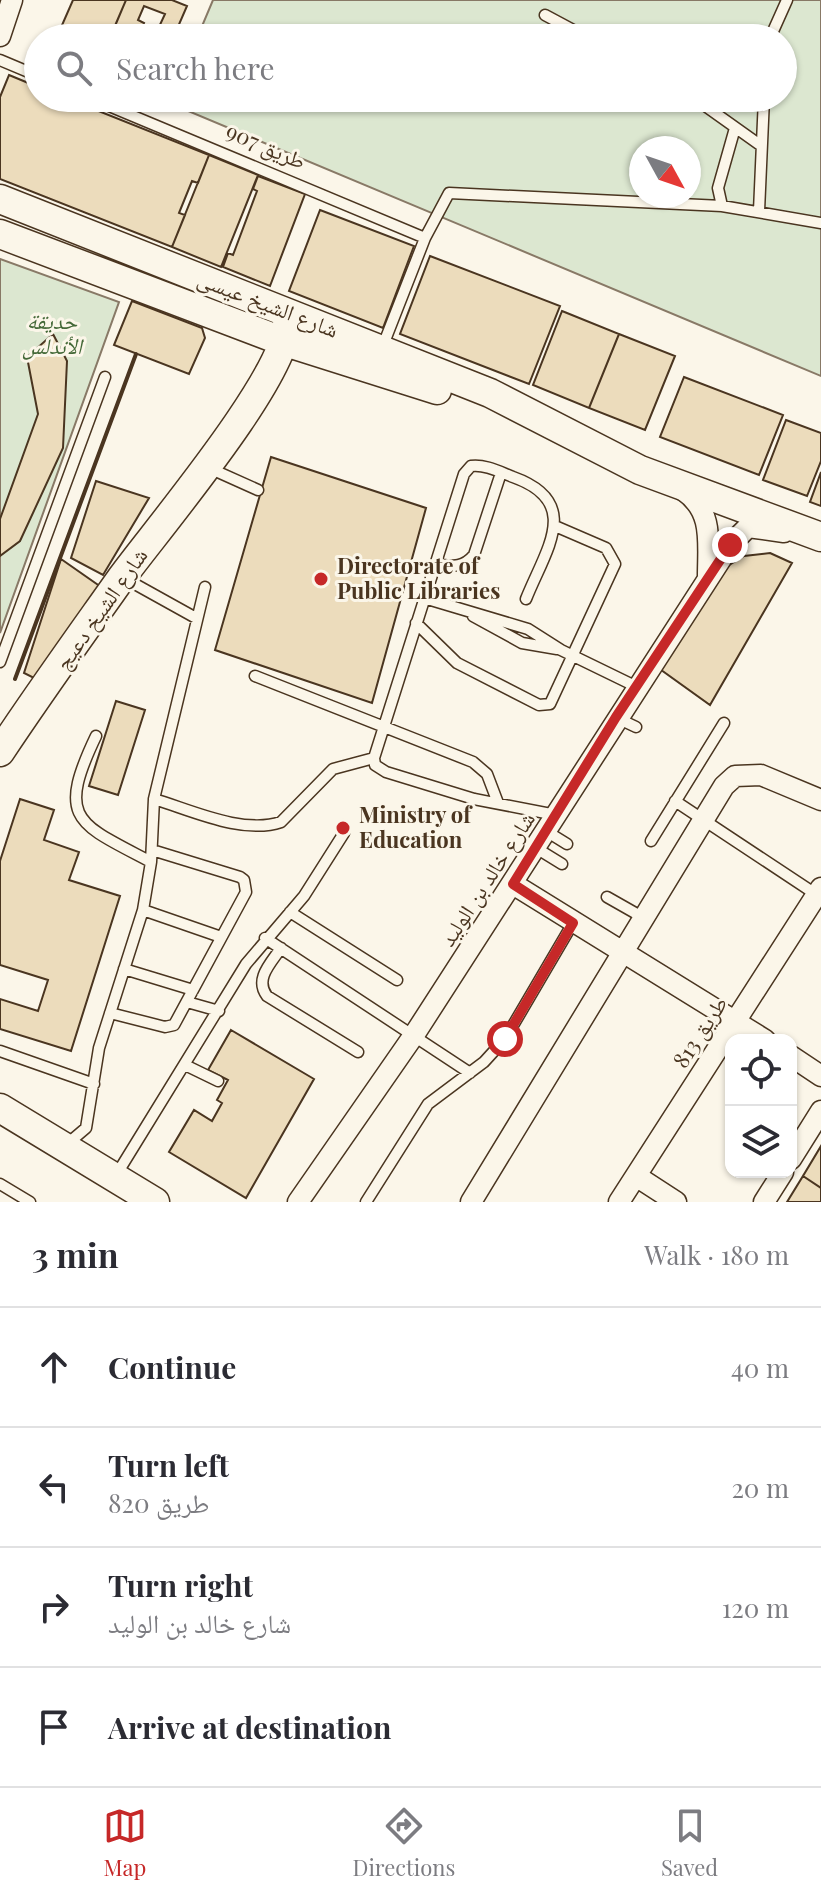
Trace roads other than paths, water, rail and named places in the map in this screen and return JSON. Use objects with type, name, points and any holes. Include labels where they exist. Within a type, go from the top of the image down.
[{"type":"street","points":[[0,36],[12,0]]},
{"type":"street","name":"شارع الشيخ عيسى","points":[[0,199],[281,323],[339,357],[508,413],[533,414]]},
{"type":"street","name":"شارع الشيخ عيسى","points":[[0,234],[281,323],[382,349],[533,414],[631,466],[818,532]]},
{"type":"street","name":"شارع الشيخ دعيج","points":[[4,741],[122,577],[246,415],[281,323]]},
{"type":"street","name":"شارع الشيخ دعيج","points":[[204,467],[281,323]]},
{"type":"street","points":[[246,415],[290,368],[312,357],[339,357]]},
{"type":"street","name":"شارع الشيخ عيسى","points":[[600,447],[645,453],[800,512],[818,532]]},
{"type":"street","points":[[667,481],[697,499],[707,516],[708,576]]},
{"type":"street","name":"شارع خالد بن الوليد","points":[[298,1202],[414,1035],[513,884],[635,686],[730,545],[748,527],[818,532]]},
{"type":"street","points":[[471,1202],[646,919],[724,786],[735,776],[747,773],[776,780],[821,800]]},
{"type":"street","points":[[513,884],[756,1034]]},
{"type":"street","name":"طريق 813","points":[[619,1202],[819,893]]},
{"type":"street","points":[[797,1060],[821,1076]]},
{"type":"street","points":[[0,1108],[62,1149],[155,1202]]},
{"type":"street","points":[[797,1149],[821,1111]]},
{"type":"street","points":[[636,1176],[676,1202]]},
{"type":"street","points":[[764,1202],[779,1178]]},
{"type":"lane","points":[[776,24],[787,0]]},
{"type":"lane","points":[[545,15],[562,24]]},
{"type":"lane","points":[[0,60],[24,70]]},
{"type":"lane","name":"طريق 907","points":[[125,112],[427,233]]},
{"type":"lane","points":[[713,112],[760,145]]},
{"type":"lane","points":[[759,211],[763,112]]},
{"type":"lane","points":[[722,206],[718,188],[735,128]]},
{"type":"lane","points":[[382,349],[427,233],[449,193],[722,206],[821,223]]},
{"type":"lane","points":[[0,662],[105,377]]},
{"type":"lane","points":[[526,599],[555,526],[551,503],[541,490],[477,465],[464,474],[374,758],[375,765],[386,772],[498,803],[567,844]]},
{"type":"lane","points":[[204,467],[258,490]]},
{"type":"lane","points":[[435,564],[457,567],[474,555],[501,473]]},
{"type":"lane","points":[[416,623],[457,663],[539,705],[553,701],[615,564],[606,548],[555,526]]},
{"type":"lane","points":[[122,577],[196,618]]},
{"type":"lane","points":[[62,1149],[86,1128],[110,1013],[143,910],[152,856],[154,799],[205,587]]},
{"type":"lane","points":[[424,598],[471,615],[528,629],[561,650],[635,686]]},
{"type":"lane","points":[[255,676],[473,762],[487,774],[498,803]]},
{"type":"lane","points":[[616,717],[636,727]]},
{"type":"lane","points":[[651,841],[724,723]]},
{"type":"lane","points":[[96,736],[75,782],[77,808],[92,829],[152,856],[244,880],[246,892],[176,1023],[168,1028],[110,1013]]},
{"type":"lane","points":[[154,799],[244,825],[270,826],[281,822],[333,769],[374,758]]},
{"type":"lane","points":[[675,801],[819,893]]},
{"type":"lane","points":[[546,831],[562,864]]},
{"type":"lane","points":[[115,1178],[265,938],[290,912],[344,833]]},
{"type":"lane","points":[[607,897],[646,919]]},
{"type":"lane","points":[[143,910],[221,937]]},
{"type":"lane","points":[[290,912],[397,980]]},
{"type":"lane","points":[[366,1202],[428,1104],[470,1073],[505,1039],[573,923]]},
{"type":"lane","points":[[265,938],[470,1073]]},
{"type":"lane","points":[[281,948],[262,976],[262,990],[300,1019],[358,1052]]},
{"type":"lane","points":[[124,969],[193,990]]},
{"type":"lane","points":[[187,1002],[219,1011]]},
{"type":"lane","points":[[0,1051],[94,1084]]},
{"type":"lane","points":[[185,1065],[218,1081]]},
{"type":"lane","points":[[0,1184],[30,1202]]},
{"type":"place","name":"Directorate of Public Libraries","points":[[321,579]]},
{"type":"place","name":"Ministry of Education","points":[[343,828]]},
{"type":"park label","name":"حديقة الأندلس","points":[[52,334]]}]
